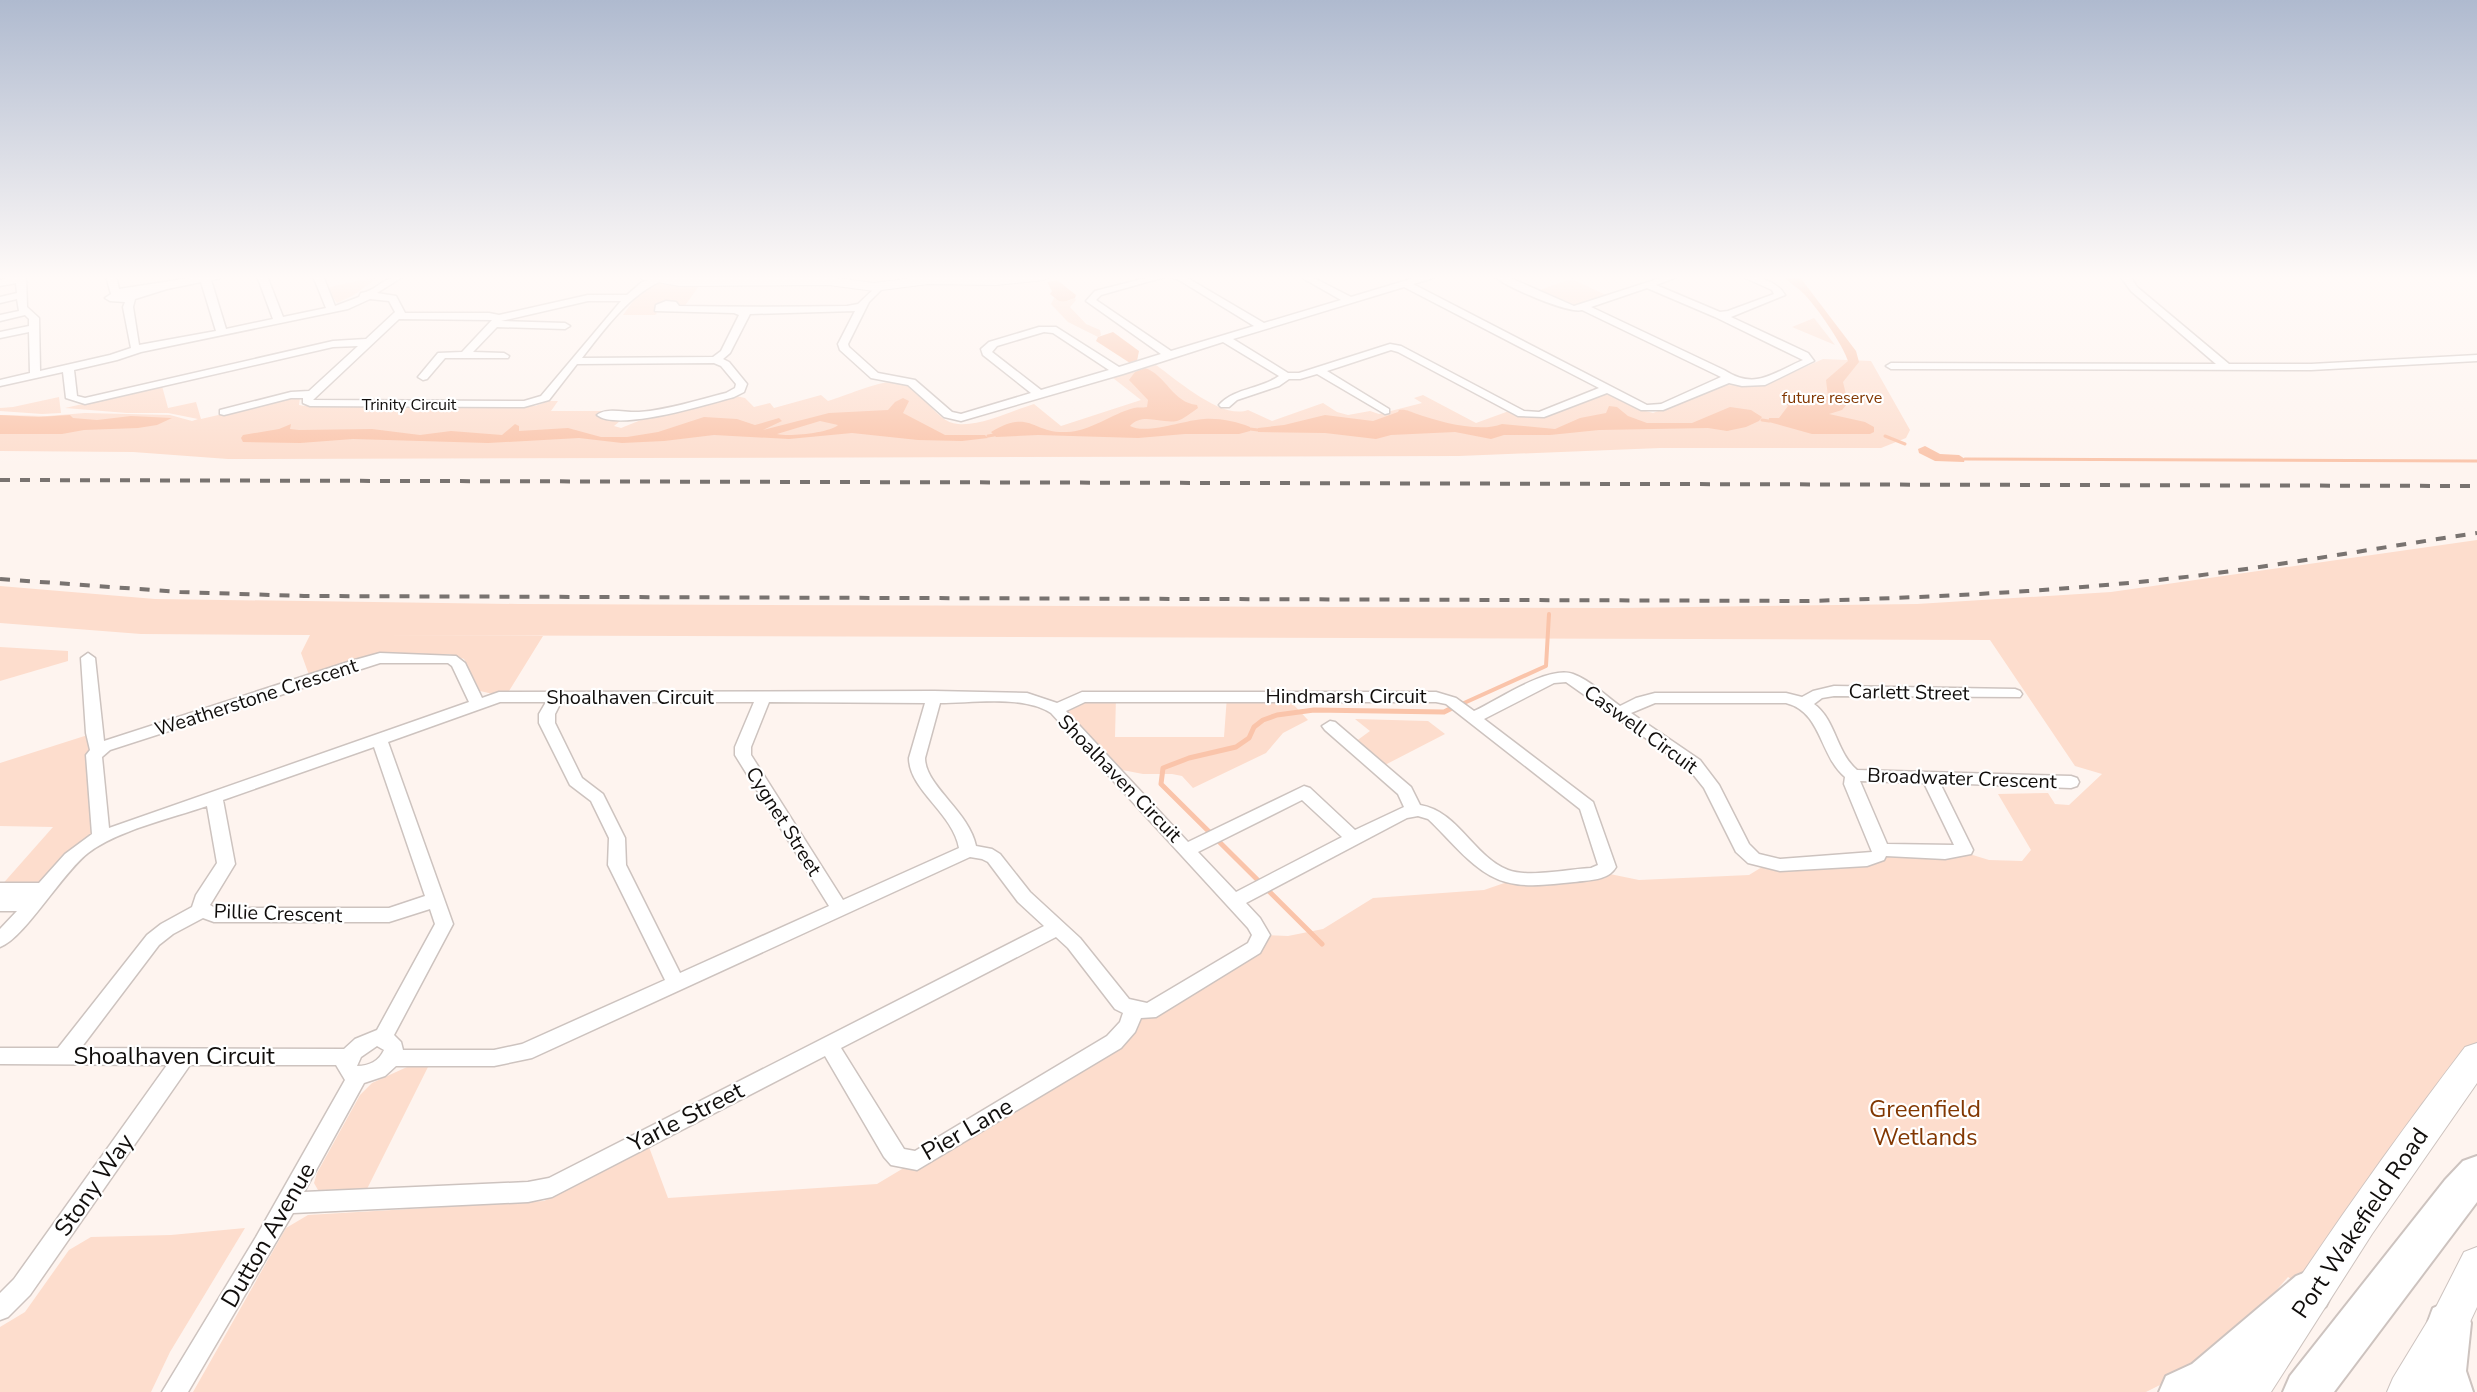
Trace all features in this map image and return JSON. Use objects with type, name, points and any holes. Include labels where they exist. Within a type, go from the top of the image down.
[{"type":"highway","name":"Port Wakefield Road","points":[[2248,1392],[2311,1291],[2409,1147],[2477,1057]]},
{"type":"highway","points":[[2306,1392],[2459,1193],[2477,1174]]},
{"type":"highway","points":[[2407,1392],[2449,1323],[2477,1265]]},
{"type":"highway","points":[[2181,1392],[2208,1380],[2311,1291]]},
{"type":"highway","points":[[2449,1323],[2443,1371],[2450,1392]]},
{"type":"street","points":[[34,341],[35,375]]},
{"type":"street","points":[[134,341],[138,349]]},
{"type":"street","points":[[0,383],[119,357],[138,349],[186,341]]},
{"type":"street","points":[[464,356],[478,341]]},
{"type":"street","name":"Trinity Circuit","points":[[313,394],[307,399],[314,404],[527,404],[545,398],[593,341]]},
{"type":"street","points":[[715,360],[725,354],[731,341]]},
{"type":"street","points":[[845,341],[845,349],[875,376],[914,383],[950,416],[967,418],[1220,341]]},
{"type":"street","points":[[1003,341],[986,349],[987,353],[1040,395]]},
{"type":"street","points":[[1075,341],[1124,370]]},
{"type":"street","points":[[1150,341],[1172,356]]},
{"type":"street","points":[[1229,341],[1286,376],[1296,377],[1390,347],[1401,349],[1522,414],[1540,415],[1607,389]]},
{"type":"street","points":[[1389,341],[1390,347]]},
{"type":"street","points":[[1515,341],[1640,406],[1657,408],[1727,379]]},
{"type":"street","points":[[1655,341],[1720,372],[1727,379],[1742,383],[1761,383],[1809,361],[1804,356],[1771,341]]},
{"type":"street","points":[[2196,341],[2227,367]]},
{"type":"street","points":[[68,368],[72,398],[86,401],[326,345],[369,342]]},
{"type":"street","points":[[224,412],[291,395],[313,394],[369,342]]},
{"type":"street","points":[[423,377],[442,355],[504,356]]},
{"type":"street","points":[[1891,366],[2320,366],[2477,358]]},
{"type":"street","points":[[576,361],[715,360],[725,364],[742,384],[740,390],[730,395],[663,413],[636,416],[603,415]]},
{"type":"street","points":[[1318,370],[1385,411]]},
{"type":"street","points":[[1225,405],[1233,398],[1275,384],[1286,376]]},
{"type":"street","points":[[622,425],[636,416]]},
{"type":"street","points":[[88,658],[94,733],[98,750],[94,755],[101,837]]},
{"type":"street","name":"Weatherstone Crescent","points":[[98,750],[116,742],[370,659],[452,659],[458,663],[478,704]]},
{"type":"street","name":"Caswell Circuit","points":[[1463,710],[1550,679],[1561,677],[1576,681],[1687,758],[1701,771],[1711,785],[1742,848],[1754,859],[1780,865],[1863,860],[1878,856],[1881,850]]},
{"type":"street","name":"Carlett Street","points":[[1806,702],[1818,694],[1834,691],[2015,694]]},
{"type":"street","name":"Hindmarsh Circuit","points":[[1056,710],[1083,697],[1290,695],[1436,697],[1463,710]]},
{"type":"street","points":[[934,696],[917,758],[917,766],[961,825],[968,839],[968,851]]},
{"type":"street","name":"Shoalhaven Circuit","points":[[0,940],[65,862],[85,844],[499,697],[934,696],[1027,698],[1047,704],[1056,710],[1203,841],[1235,901],[1261,935],[1254,948],[1149,1011],[1134,1009]]},
{"type":"street","points":[[556,697],[547,714],[548,723],[576,781],[597,798],[617,838],[617,865],[661,958],[676,983]]},
{"type":"street","name":"Cygnet Street","points":[[764,698],[743,747],[743,754],[839,908]]},
{"type":"street","points":[[1620,712],[1641,701],[1655,698],[1786,698],[1806,702],[1816,712],[1838,761],[1853,775],[1852,784],[1881,850],[1945,853],[1965,850],[1929,777]]},
{"type":"street","points":[[1235,901],[1402,813],[1414,810],[1424,810],[1434,815],[1505,876],[1519,878],[1591,874],[1607,867],[1587,806],[1463,710]]},
{"type":"street","points":[[1330,726],[1405,791],[1414,810]]},
{"type":"street","points":[[379,739],[444,924],[382,1039]]},
{"type":"street","name":"Broadwater Crescent","points":[[1853,775],[2071,782]]},
{"type":"street","points":[[1203,841],[1304,792],[1353,838]]},
{"type":"street","name":"Pillie Crescent","points":[[214,797],[226,864],[202,900],[204,910],[214,915],[381,915],[404,912],[436,899]]},
{"type":"street","points":[[391,1058],[394,1048],[392,1043],[377,1038],[360,1045],[353,1066],[372,1072],[391,1058],[494,1058],[516,1055],[968,851],[986,853],[994,858],[1024,897],[1079,949],[1116,998],[1134,1009]]},
{"type":"street","points":[[0,890],[38,897]]},
{"type":"street","points":[[0,904],[38,897]]},
{"type":"street","points":[[64,1055],[153,940],[166,929],[204,910]]},
{"type":"street","name":"Yarle Street","points":[[288,1203],[528,1192],[552,1187],[1057,928]]},
{"type":"street","name":"Pier Lane","points":[[829,1045],[891,1150],[898,1158],[917,1161],[1114,1042],[1128,1026],[1134,1009]]},
{"type":"street","name":"Shoalhaven Circuit","points":[[0,1056],[184,1057],[353,1066]]},
{"type":"street","name":"Stony Way","points":[[0,1310],[22,1287],[184,1057]]},
{"type":"street","name":"Dutton Avenue","points":[[174,1392],[288,1203],[353,1066]]},
{"type":"green space","name":"future reserve","points":[[1823,359],[1871,361],[1910,430],[1906,438],[1881,448],[1660,448],[1459,456],[228,459],[133,452],[0,451],[0,415],[47,416],[85,413],[170,415],[192,421],[198,419],[168,413],[127,413],[65,408],[162,386],[168,408],[196,402],[201,419],[291,398],[300,398],[299,405],[305,406],[535,406],[549,401],[558,401],[551,411],[604,411],[600,417],[618,419],[620,421],[614,426],[621,428],[641,420],[736,396],[745,398],[754,407],[770,403],[774,408],[821,395],[828,401],[871,386],[894,382],[912,388],[949,422],[977,423],[1034,404],[1061,426],[1141,400],[1113,378],[1156,365],[1213,404],[1237,412],[1248,410],[1272,421],[1323,403],[1337,412],[1348,415],[1370,411],[1379,414],[1422,403],[1414,398],[1423,395],[1476,423],[1509,411],[1528,418],[1544,417],[1603,394],[1615,396],[1653,413],[1726,385],[1762,386]]},
{"type":"green space","points":[[59,397],[61,413],[0,411],[0,408]]},
{"type":"green space","name":"Greenfield Wetlands","points":[[2477,540],[2477,1057],[2311,1291],[2288,1277],[2247,1324],[2182,1374],[2146,1392],[193,1392],[286,1228],[308,1215],[544,1201],[649,1147],[668,1198],[877,1184],[1114,1042],[1128,1026],[1261,935],[1288,936],[1323,929],[1373,898],[1484,890],[1519,878],[1600,872],[1639,880],[1749,875],[1767,864],[1963,852],[1989,860],[2022,861],[2031,850],[1998,794],[2048,793],[2055,804],[2069,805],[2102,774],[2075,766],[1990,640],[372,635],[543,636],[509,691],[493,694],[480,691],[464,659],[449,654],[381,654],[309,675],[301,653],[310,635],[141,634],[0,623],[0,586],[155,599],[518,604],[1619,608],[1917,604],[2111,592]]},
{"type":"green space","points":[[0,647],[68,651],[68,661],[0,681]]},
{"type":"green space","points":[[1290,695],[1292,703],[1308,720],[1283,733],[1266,753],[1193,788],[1182,776],[1143,774],[1112,768],[1056,710],[1074,700],[1116,696],[1115,737],[1224,737],[1227,696]]},
{"type":"green space","points":[[1355,719],[1428,721],[1445,734],[1381,767],[1355,742],[1370,731]]},
{"type":"green space","points":[[94,733],[101,837],[43,890],[0,887],[53,827],[0,826],[0,763]]},
{"type":"green space","points":[[407,1067],[428,1067],[367,1189],[318,1190],[314,1183],[317,1173],[360,1095],[372,1083]]},
{"type":"green space","points":[[245,1228],[170,1352],[151,1392],[0,1392],[0,1327],[25,1312],[69,1250],[91,1237],[171,1235]]},
{"type":"shaded area","points":[[1096,341],[1125,341],[1139,351],[1137,361],[1130,363]]},
{"type":"shaded area","points":[[1838,341],[1848,341],[1856,351],[1859,362],[1843,382],[1848,403],[1842,410],[1829,414],[1865,422],[1874,427],[1874,432],[1870,434],[1812,434],[1769,422],[1769,418],[1779,418],[1788,406],[1784,401],[1828,396],[1826,380],[1848,361]]},
{"type":"shaded area","points":[[1145,368],[1159,376],[1182,399],[1197,405],[1198,408],[1177,421],[1146,419],[1130,426],[1146,429],[1215,419],[1250,427],[1250,431],[1239,434],[1185,434],[1138,438],[1038,435],[996,437],[991,432],[1015,422],[1031,424],[1055,432],[1076,431],[1126,411],[1147,407],[1148,400],[1129,380],[1135,372]]},
{"type":"shaded area","points":[[903,398],[909,401],[903,413],[945,435],[985,435],[988,438],[962,441],[918,440],[852,433],[789,439],[714,435],[622,443],[579,438],[488,443],[353,439],[300,443],[243,442],[241,438],[243,435],[279,429],[291,424],[290,429],[299,430],[372,429],[420,435],[451,431],[502,435],[515,424],[519,426],[519,431],[568,428],[601,437],[627,437],[658,432],[704,417],[737,419],[755,425],[779,418],[782,421],[763,430],[829,413],[888,410],[895,402]],"holes":[[[820,421],[838,425],[809,434],[777,434]]]},
{"type":"shaded area","points":[[1609,406],[1617,407],[1628,416],[1647,423],[1692,423],[1730,407],[1751,410],[1762,417],[1759,421],[1746,427],[1727,431],[1708,428],[1599,430],[1550,435],[1504,435],[1491,439],[1455,432],[1391,435],[1376,439],[1325,433],[1258,432],[1258,428],[1284,425],[1325,415],[1373,421],[1399,410],[1472,427],[1502,424],[1555,429],[1580,418],[1606,413]]},
{"type":"shaded area","points":[[0,415],[39,417],[70,415],[73,418],[97,420],[131,416],[172,418],[157,425],[138,428],[84,430],[62,434],[0,434]]},
{"type":"shaded area","points":[[1925,446],[1940,454],[1959,455],[1965,459],[1964,462],[1935,461],[1919,453],[1918,449]]},
{"type":"waterway","points":[[1762,420],[1769,421]]},
{"type":"waterway","points":[[1250,429],[1258,430]]},
{"type":"waterway","points":[[988,436],[994,435]]},
{"type":"waterway","points":[[1885,436],[1905,444]]},
{"type":"waterway","points":[[1965,459],[2477,461]]},
{"type":"waterway","points":[[1453,708],[1546,666],[1549,614]]},
{"type":"waterway","points":[[1322,944],[1161,784],[1163,768],[1189,758],[1236,747],[1249,738],[1254,727],[1263,720],[1277,715],[1314,710],[1444,712],[1456,706]]},
{"type":"railway","points":[[0,480],[2477,486]]},
{"type":"railway","points":[[0,579],[180,592],[304,596],[1809,601],[1906,598],[2098,586],[2194,576],[2477,533]]}]
